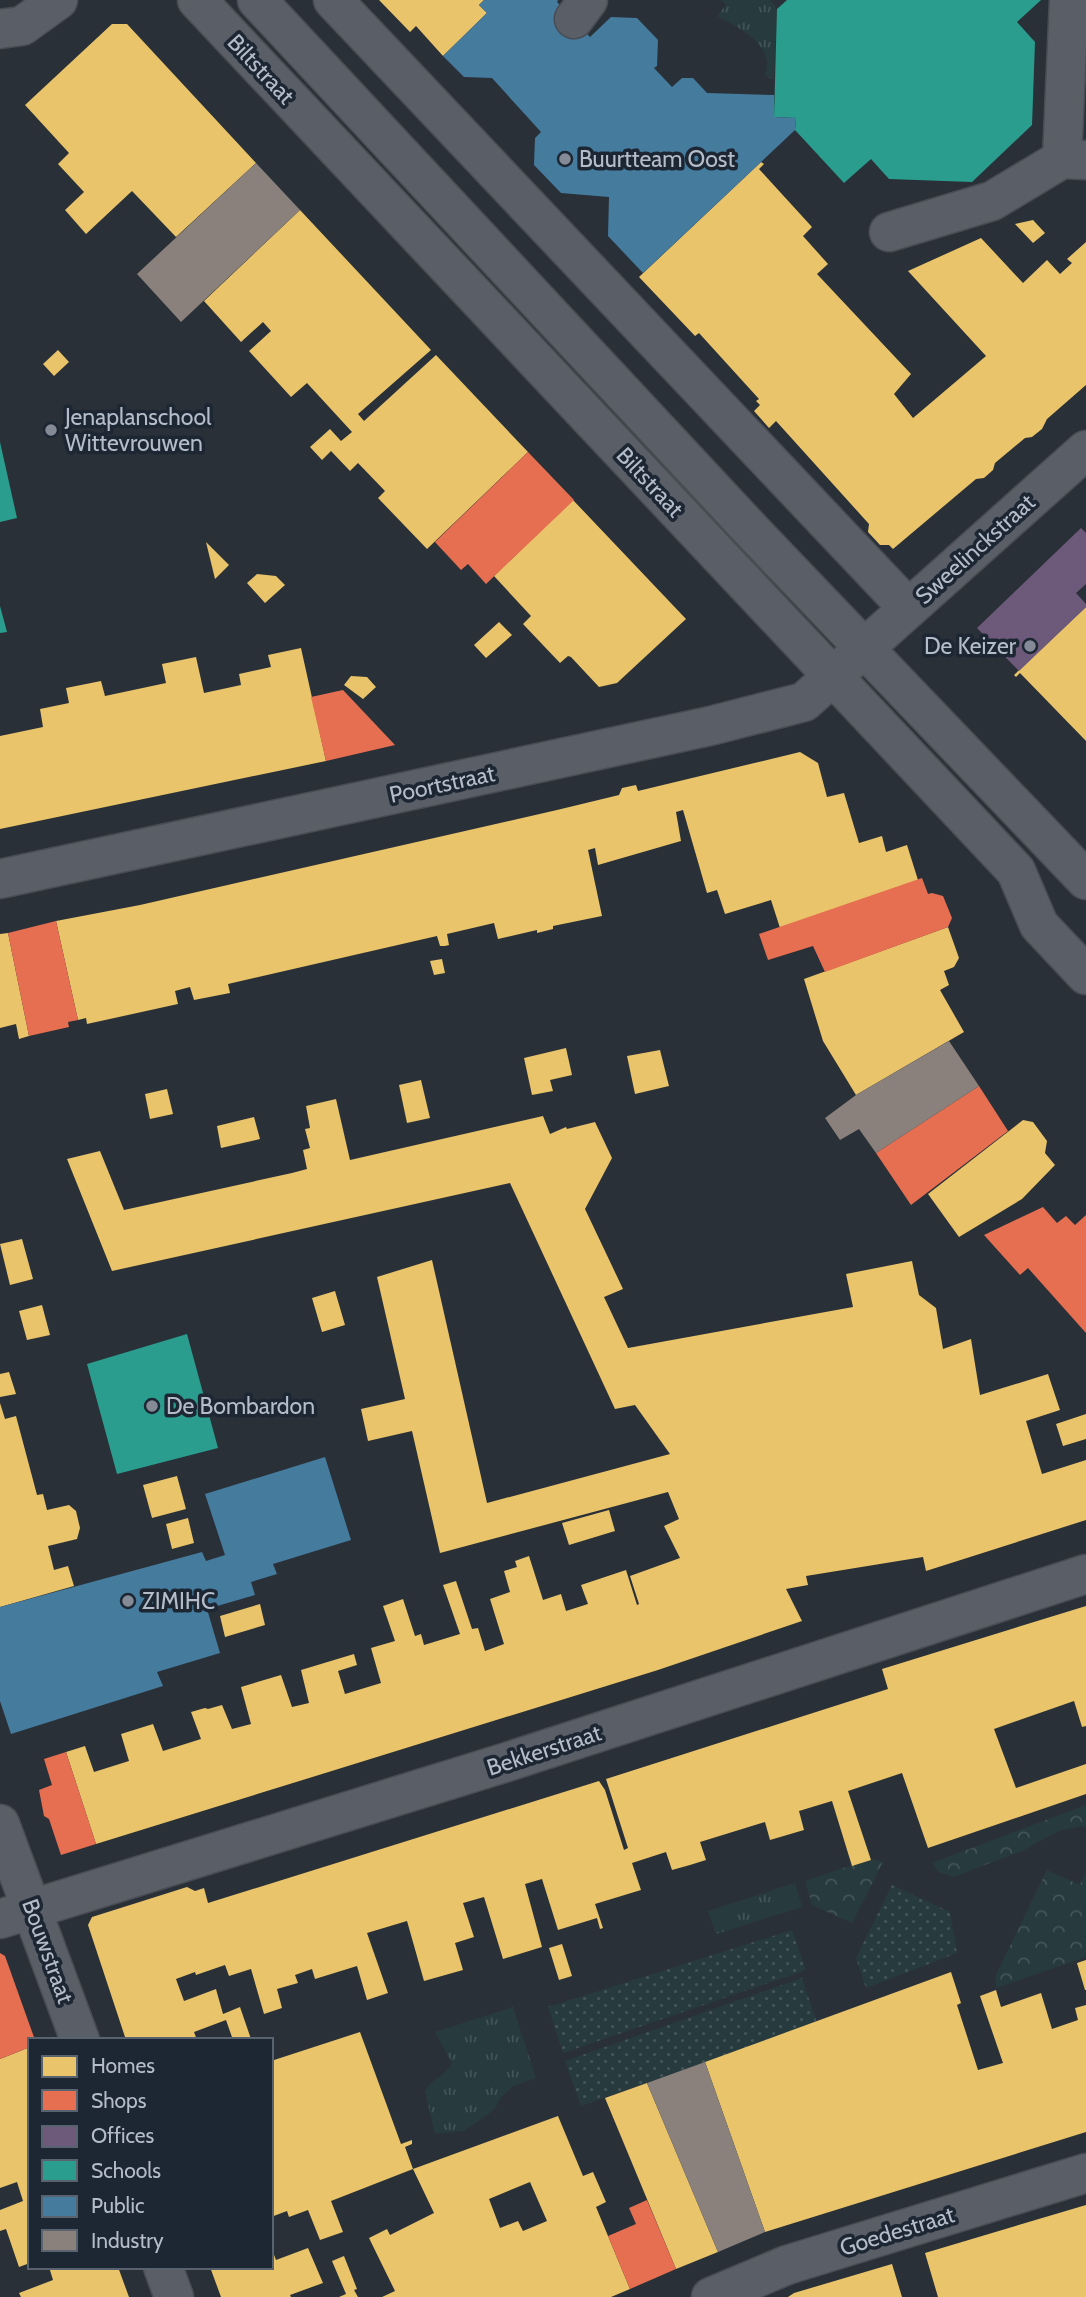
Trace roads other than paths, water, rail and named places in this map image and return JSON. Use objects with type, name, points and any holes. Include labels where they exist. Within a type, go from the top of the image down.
[{"type":"street","points":[[0,29],[22,26],[58,0]]},
{"type":"street","name":"Biltstraat","points":[[197,0],[1016,872],[1039,925],[1086,975]]},
{"type":"street","name":"Biltstraat","points":[[257,0],[734,512],[1086,880]]},
{"type":"street","points":[[333,0],[908,608]]},
{"type":"street","points":[[889,232],[992,201],[1074,159],[1069,0]]},
{"type":"street","name":"Sweelinckstraat","points":[[864,648],[1086,450]]},
{"type":"street","name":"Poortstraat","points":[[0,879],[710,726],[804,702],[864,648]]},
{"type":"street","name":"Bekkerstraat","points":[[16,1913],[507,1762],[1086,1574]]},
{"type":"street","name":"Bouwstraat","points":[[0,1824],[16,1913],[79,2038]]},
{"type":"street","name":"Goedestraat","points":[[711,2297],[787,2265],[1086,2173]]},
{"type":"street","points":[[164,2269],[174,2297]]},
{"type":"place","name":"Buurtteam Oost","points":[[565,159]]},
{"type":"place","name":"Jenaplanschool Wittevrouwen","points":[[51,430]]},
{"type":"place","name":"De Keizer","points":[[1030,646]]},
{"type":"place","name":"De Bombardon","points":[[152,1406]]},
{"type":"place","name":"ZIMIHC","points":[[128,1601]]}]
